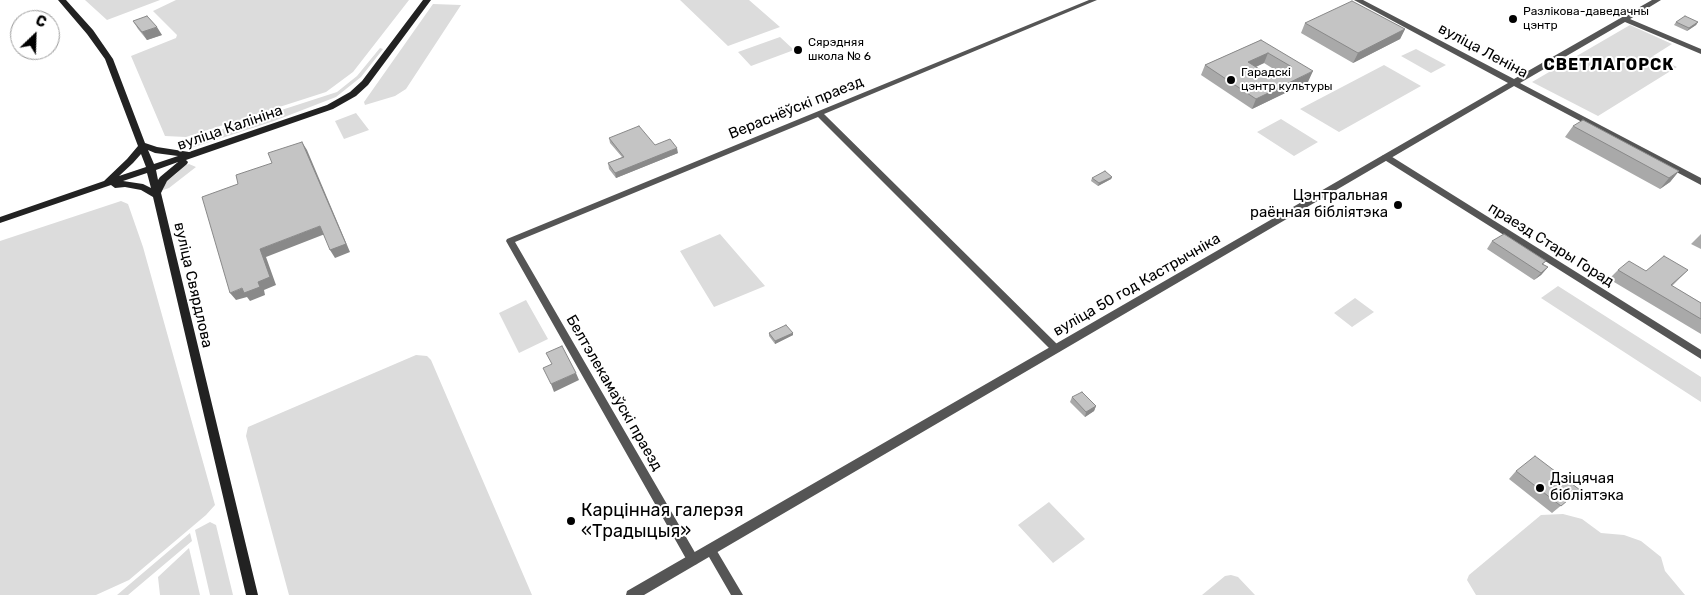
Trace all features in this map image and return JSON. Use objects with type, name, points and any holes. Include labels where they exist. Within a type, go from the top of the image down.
[{"type":"main road","name":"вуліца Свярдлова","points":[[62,0],[90,32],[109,59],[151,169],[252,595]]},
{"type":"main road","name":"вуліца Калініна","points":[[0,220],[316,112],[353,94],[381,64],[427,0]]},
{"type":"main road","points":[[103,186],[130,161],[143,145],[155,150],[193,155]]},
{"type":"main road","points":[[103,186],[125,184],[143,187],[156,195],[163,179],[193,155]]},
{"type":"street","name":"Вераснёўскі праезд","points":[[510,241],[1094,0]]},
{"type":"street","name":"вуліца Леніна","points":[[1358,0],[1701,182]]},
{"type":"street","name":"вуліца 50 год Кастрычніка","points":[[632,595],[1658,0]]},
{"type":"street","points":[[1625,19],[1701,52]]},
{"type":"street","points":[[818,113],[1056,349]]},
{"type":"street","name":"праезд Стары Горад","points":[[1386,157],[1701,355]]},
{"type":"street","name":"Белтэлекамаўскі праезд","points":[[510,241],[693,560]]},
{"type":"street","points":[[710,550],[737,595]]},
{"type":"shaded area","points":[[85,0],[160,0],[107,20]]},
{"type":"shaded area","points":[[176,0],[409,0],[353,72],[326,92],[186,137],[165,136],[131,56],[176,38],[177,35],[153,11]]},
{"type":"shaded area","points":[[680,0],[749,0],[780,27],[728,46]]},
{"type":"shaded area","points":[[433,4],[461,5],[406,89],[395,96],[365,105],[364,102]]},
{"type":"shaded area","points":[[1630,25],[1672,44],[1653,56],[1677,67],[1598,116],[1532,82]]},
{"type":"shaded area","points":[[780,37],[794,50],[751,66],[738,52]]},
{"type":"shaded area","points":[[380,48],[383,49],[361,77],[336,97],[274,121],[191,148],[189,140],[337,92],[357,76]]},
{"type":"shaded area","points":[[1416,49],[1446,65],[1431,73],[1401,56]]},
{"type":"shaded area","points":[[1384,65],[1421,86],[1339,132],[1300,109]]},
{"type":"shaded area","points":[[356,113],[369,130],[344,139],[335,121]]},
{"type":"shaded area","points":[[1281,119],[1318,142],[1294,156],[1257,132]]},
{"type":"shaded area","points":[[189,164],[196,167],[169,188],[163,190],[165,182],[183,166]]},
{"type":"shaded area","points":[[121,201],[128,204],[143,247],[215,505],[206,515],[129,580],[96,595],[0,595],[0,241]]},
{"type":"shaded area","points":[[720,234],[765,286],[714,307],[680,251]]},
{"type":"shaded area","points":[[1558,286],[1701,377],[1701,402],[1541,298]]},
{"type":"shaded area","points":[[1355,298],[1374,312],[1352,327],[1334,313]]},
{"type":"shaded area","points":[[526,300],[548,339],[519,353],[499,313]]},
{"type":"shaded area","points":[[416,355],[427,356],[431,360],[532,595],[289,595],[246,436],[248,427]]},
{"type":"shaded area","points":[[1049,502],[1085,539],[1053,563],[1018,525]]},
{"type":"shaded area","points":[[1563,514],[1582,519],[1601,533],[1624,535],[1641,541],[1661,557],[1665,571],[1685,595],[1476,595],[1467,580],[1469,575],[1541,515]]},
{"type":"shaded area","points":[[210,522],[216,525],[233,595],[210,595],[195,530]]},
{"type":"shaded area","points":[[190,533],[192,541],[128,595],[117,595]]},
{"type":"shaded area","points":[[189,548],[200,595],[160,595],[158,577]]},
{"type":"shaded area","points":[[1225,576],[1238,577],[1255,595],[1202,595]]},
{"type":"building","points":[[1352,1],[1405,29],[1358,53],[1305,23]]},
{"type":"building","points":[[147,16],[157,27],[142,32],[133,21]]},
{"type":"building","points":[[1685,16],[1698,22],[1689,28],[1676,22]]},
{"type":"building","points":[[1261,40],[1313,71],[1256,99],[1205,65]],"holes":[[[1268,53],[1292,67],[1272,77],[1248,62]]]},
{"type":"building","points":[[1583,120],[1679,171],[1669,178],[1573,126]]},
{"type":"building","points":[[639,126],[655,145],[670,139],[677,148],[615,173],[608,163],[624,157],[609,138]]},
{"type":"building","points":[[302,142],[346,244],[330,250],[320,226],[260,249],[270,277],[258,282],[260,287],[244,293],[242,288],[230,293],[202,197],[238,184],[236,175],[272,163],[268,153]]},
{"type":"building","points":[[1105,171],[1112,177],[1099,183],[1092,178]]},
{"type":"building","points":[[1504,234],[1546,261],[1542,264],[1548,267],[1541,273],[1492,241]]},
{"type":"building","points":[[1664,256],[1688,270],[1671,285],[1701,303],[1701,319],[1618,270],[1629,261],[1646,271]]},
{"type":"building","points":[[786,325],[793,333],[775,341],[769,333]]},
{"type":"building","points":[[562,346],[576,373],[551,384],[543,368],[552,364],[546,353]]},
{"type":"building","points":[[1082,392],[1096,406],[1086,412],[1072,397]]},
{"type":"building","points":[[1535,456],[1580,490],[1561,506],[1516,471]]},
{"type":"place","name":"Разлікова-даведачны цэнтр","points":[[1513,19]]},
{"type":"place","name":"Сярэдняя школа № 6","points":[[798,50]]},
{"type":"place","name":"Гарадскі цэнтр культуры","points":[[1231,80]]},
{"type":"place","name":"Цэнтральная раённая бібліятэка","points":[[1398,205]]},
{"type":"place","name":"Дзіцячая бібліятэка","points":[[1540,488]]},
{"type":"place","name":"Карцінная галерэя «Традыцыя»","points":[[571,521]]},
{"type":"district","name":"СВЕТЛАГОРСК","points":[[1609,65]]}]
